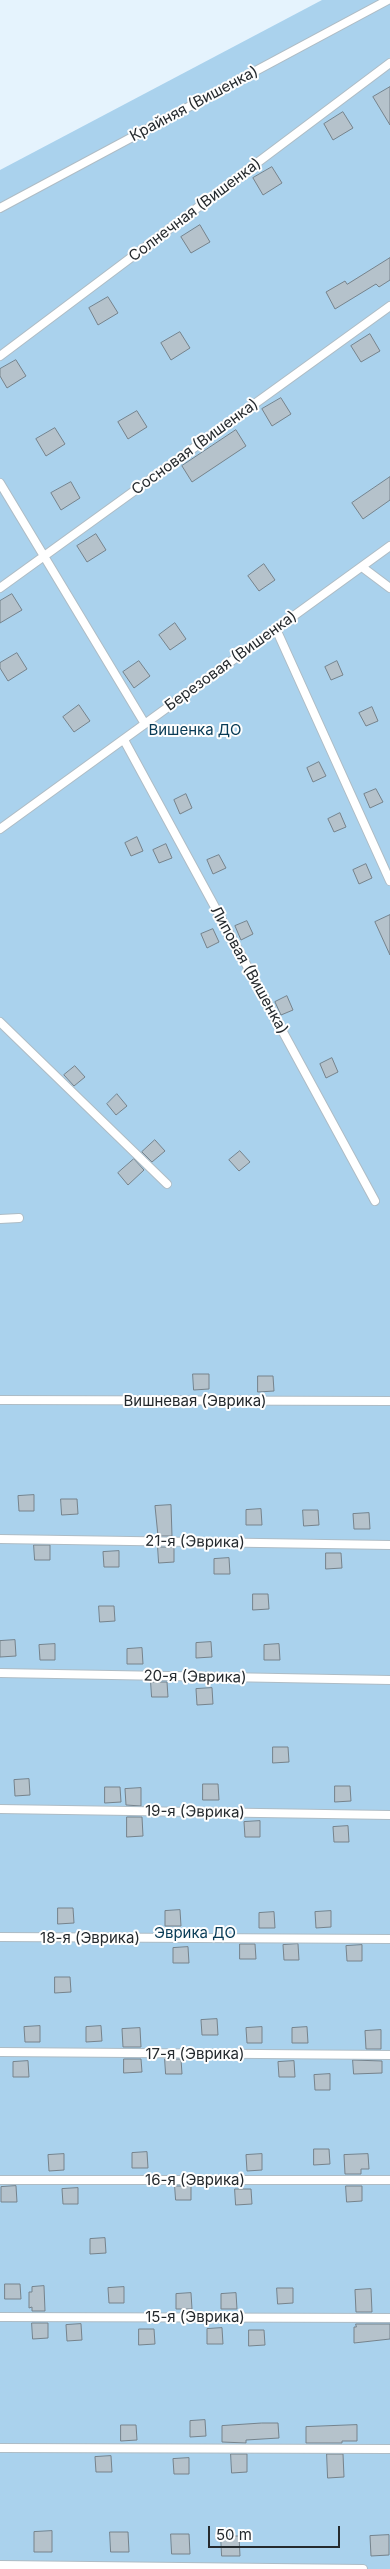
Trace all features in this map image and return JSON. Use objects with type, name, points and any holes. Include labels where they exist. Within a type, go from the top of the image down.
[{"type":"lane","name":"Крайняя (Вишенка)","points":[[0,208],[388,0]]},
{"type":"lane","name":"Солнечная (Вишенка)","points":[[0,356],[390,63]]},
{"type":"lane","name":"Сосновая (Вишенка)","points":[[0,588],[390,306]]},
{"type":"lane","points":[[0,483],[145,724]]},
{"type":"lane","name":"Березовая (Вишенка)","points":[[0,829],[390,546]]},
{"type":"lane","points":[[362,567],[390,588]]},
{"type":"lane","points":[[276,629],[390,880]]},
{"type":"lane","name":"Липовая (Вишенка)","points":[[124,740],[375,1201]]},
{"type":"lane","points":[[0,1022],[167,1184]]},
{"type":"lane","points":[[0,1219],[19,1218]]},
{"type":"lane","name":"Вишневая (Эврика)","points":[[0,1400],[390,1401]]},
{"type":"lane","name":"21-я (Эврика)","points":[[0,1539],[390,1545]]},
{"type":"lane","name":"20-я (Эврика)","points":[[0,1673],[390,1680]]},
{"type":"lane","name":"19-я (Эврика)","points":[[0,1809],[390,1814]]},
{"type":"lane","name":"18-я (Эврика)","points":[[0,1938],[390,1939]]},
{"type":"lane","name":"17-я (Эврика)","points":[[0,2052],[390,2055]]},
{"type":"lane","name":"16-я (Эврика)","points":[[0,2180],[390,2180]]},
{"type":"lane","name":"15-я (Эврика)","points":[[0,2317],[390,2318]]},
{"type":"lane","points":[[0,2448],[390,2449]]},
{"type":"lane","points":[[0,2565],[363,2569]]},
{"type":"green space","points":[[322,0],[390,0],[390,2569],[0,2569],[0,170]]},
{"type":"building","points":[[390,87],[390,125],[373,97]]},
{"type":"building","points":[[343,112],[353,128],[333,140],[324,124]]},
{"type":"building","points":[[272,167],[282,183],[263,195],[253,178]]},
{"type":"building","points":[[200,225],[210,242],[191,253],[181,237]]},
{"type":"building","points":[[390,258],[390,280],[379,287],[376,284],[335,309],[326,292],[345,281],[347,284]]},
{"type":"building","points":[[108,297],[118,313],[98,325],[89,308]]},
{"type":"building","points":[[180,332],[190,348],[171,360],[161,343]]},
{"type":"building","points":[[370,334],[380,351],[361,362],[351,346]]},
{"type":"building","points":[[16,360],[26,376],[7,388],[0,376],[0,369]]},
{"type":"building","points":[[281,398],[291,414],[272,426],[262,409]]},
{"type":"building","points":[[137,411],[147,427],[128,439],[118,422]]},
{"type":"building","points":[[55,428],[65,444],[46,456],[36,439]]},
{"type":"building","points":[[236,430],[246,446],[192,482],[182,466]]},
{"type":"building","points":[[390,477],[390,500],[363,519],[352,503]]},
{"type":"building","points":[[71,482],[80,498],[61,510],[51,493]]},
{"type":"building","points":[[96,534],[106,550],[87,562],[77,546]]},
{"type":"building","points":[[264,564],[275,580],[259,591],[248,576]]},
{"type":"building","points":[[12,594],[22,610],[0,623],[0,601]]},
{"type":"building","points":[[175,623],[186,639],[170,650],[159,635]]},
{"type":"building","points":[[17,653],[27,669],[8,681],[0,668],[0,663]]},
{"type":"building","points":[[139,661],[150,676],[134,688],[123,672]]},
{"type":"building","points":[[337,661],[343,675],[331,680],[325,667]]},
{"type":"building","points":[[79,705],[90,721],[74,732],[63,717]]},
{"type":"building","points":[[372,707],[378,721],[366,726],[359,713]]},
{"type":"building","points":[[319,762],[326,776],[313,782],[307,768]]},
{"type":"building","points":[[376,789],[383,802],[370,808],[364,794]]},
{"type":"building","points":[[186,794],[192,808],[180,814],[174,800]]},
{"type":"building","points":[[340,813],[346,827],[334,832],[328,819]]},
{"type":"building","points":[[137,837],[143,851],[131,856],[125,843]]},
{"type":"building","points":[[166,844],[172,858],[159,863],[153,850]]},
{"type":"building","points":[[219,855],[226,868],[213,874],[207,860]]},
{"type":"building","points":[[366,864],[372,878],[359,884],[353,870]]},
{"type":"building","points":[[390,915],[390,955],[375,922]]},
{"type":"building","points":[[247,921],[253,934],[241,940],[235,926]]},
{"type":"building","points":[[213,929],[219,942],[207,948],[201,934]]},
{"type":"building","points":[[287,996],[293,1010],[281,1015],[275,1002]]},
{"type":"building","points":[[332,1058],[338,1072],[326,1078],[320,1064]]},
{"type":"building","points":[[75,1066],[85,1077],[74,1086],[64,1075]]},
{"type":"building","points":[[117,1094],[127,1106],[116,1115],[107,1104]]},
{"type":"building","points":[[155,1140],[165,1151],[152,1162],[142,1152]]},
{"type":"building","points":[[240,1151],[250,1162],[239,1171],[229,1160]]},
{"type":"building","points":[[134,1159],[144,1170],[128,1185],[118,1173]]},
{"type":"building","points":[[193,1374],[209,1374],[209,1389],[194,1390]]},
{"type":"building","points":[[258,1376],[273,1376],[274,1391],[258,1392]]},
{"type":"building","points":[[34,1495],[34,1511],[19,1511],[18,1496]]},
{"type":"building","points":[[61,1499],[77,1499],[78,1514],[62,1515]]},
{"type":"building","points":[[171,1505],[172,1536],[158,1536],[155,1506]]},
{"type":"building","points":[[261,1509],[262,1525],[246,1525],[246,1510]]},
{"type":"building","points":[[303,1510],[318,1510],[319,1525],[304,1526]]},
{"type":"building","points":[[369,1513],[370,1529],[354,1529],[353,1514]]},
{"type":"building","points":[[34,1545],[50,1545],[50,1560],[35,1560]]},
{"type":"building","points":[[158,1547],[174,1547],[174,1562],[159,1563]]},
{"type":"building","points":[[119,1551],[119,1567],[104,1567],[103,1552]]},
{"type":"building","points":[[326,1553],[341,1553],[342,1568],[326,1569]]},
{"type":"building","points":[[229,1558],[230,1574],[214,1574],[214,1559]]},
{"type":"building","points":[[253,1594],[268,1594],[269,1609],[253,1610]]},
{"type":"building","points":[[99,1606],[114,1606],[115,1621],[100,1622]]},
{"type":"building","points":[[15,1640],[16,1656],[0,1657],[0,1641]]},
{"type":"building","points":[[211,1642],[212,1657],[196,1658],[196,1643]]},
{"type":"building","points":[[55,1644],[55,1660],[40,1660],[39,1645]]},
{"type":"building","points":[[279,1644],[280,1660],[264,1660],[264,1645]]},
{"type":"building","points":[[142,1648],[143,1664],[127,1664],[127,1649]]},
{"type":"building","points":[[151,1682],[167,1682],[168,1697],[152,1697]]},
{"type":"building","points":[[212,1688],[213,1704],[197,1705],[196,1689]]},
{"type":"building","points":[[273,1747],[288,1747],[289,1762],[273,1763]]},
{"type":"building","points":[[29,1779],[30,1795],[15,1796],[14,1780]]},
{"type":"building","points":[[203,1784],[218,1784],[219,1800],[203,1800]]},
{"type":"building","points":[[335,1786],[350,1786],[351,1801],[335,1802]]},
{"type":"building","points":[[105,1787],[120,1787],[121,1802],[105,1803]]},
{"type":"building","points":[[141,1788],[141,1806],[126,1805],[125,1789]]},
{"type":"building","points":[[127,1817],[142,1817],[143,1836],[127,1837]]},
{"type":"building","points":[[260,1821],[260,1837],[245,1837],[244,1822]]},
{"type":"building","points":[[348,1826],[349,1842],[334,1842],[333,1827]]},
{"type":"building","points":[[58,1908],[73,1908],[74,1923],[58,1924]]},
{"type":"building","points":[[180,1910],[181,1926],[165,1926],[165,1911]]},
{"type":"building","points":[[331,1911],[331,1927],[316,1928],[315,1912]]},
{"type":"building","points":[[274,1912],[275,1928],[259,1928],[259,1913]]},
{"type":"building","points":[[240,1944],[255,1944],[256,1959],[240,1959]]},
{"type":"building","points":[[298,1944],[299,1960],[284,1960],[283,1945]]},
{"type":"building","points":[[362,1945],[362,1961],[347,1961],[346,1946]]},
{"type":"building","points":[[188,1947],[189,1963],[173,1963],[173,1948]]},
{"type":"building","points":[[55,1977],[70,1977],[71,1992],[55,1993]]},
{"type":"building","points":[[217,2019],[218,2035],[202,2035],[201,2020]]},
{"type":"building","points":[[40,2026],[40,2042],[25,2042],[24,2027]]},
{"type":"building","points":[[101,2026],[102,2041],[86,2042],[86,2027]]},
{"type":"building","points":[[262,2027],[262,2043],[247,2043],[246,2028]]},
{"type":"building","points":[[307,2027],[308,2043],[292,2043],[292,2028]]},
{"type":"building","points":[[140,2028],[141,2047],[123,2047],[122,2029]]},
{"type":"building","points":[[381,2030],[381,2049],[366,2049],[365,2031]]},
{"type":"building","points":[[124,2059],[141,2059],[142,2072],[124,2073]]},
{"type":"building","points":[[165,2059],[181,2059],[182,2074],[166,2074]]},
{"type":"building","points":[[353,2060],[382,2061],[382,2073],[354,2074]]},
{"type":"building","points":[[28,2061],[29,2077],[13,2077],[13,2062]]},
{"type":"building","points":[[294,2061],[295,2077],[279,2077],[278,2062]]},
{"type":"building","points":[[330,2074],[330,2090],[315,2090],[314,2075]]},
{"type":"building","points":[[314,2149],[329,2149],[330,2164],[314,2165]]},
{"type":"building","points":[[147,2152],[148,2168],[132,2168],[132,2153]]},
{"type":"building","points":[[64,2154],[64,2170],[49,2171],[48,2155]]},
{"type":"building","points":[[262,2154],[262,2170],[247,2171],[246,2155]]},
{"type":"building","points":[[368,2154],[369,2169],[361,2169],[361,2174],[345,2174],[344,2155]]},
{"type":"building","points":[[16,2186],[17,2202],[1,2202],[1,2187]]},
{"type":"building","points":[[175,2186],[191,2186],[191,2200],[176,2200]]},
{"type":"building","points":[[346,2186],[362,2186],[362,2201],[347,2202]]},
{"type":"building","points":[[78,2188],[78,2204],[63,2204],[62,2189]]},
{"type":"building","points":[[235,2189],[251,2189],[252,2204],[236,2205]]},
{"type":"building","points":[[105,2238],[106,2253],[90,2254],[90,2239]]},
{"type":"building","points":[[5,2284],[20,2284],[21,2299],[5,2299]]},
{"type":"building","points":[[44,2286],[45,2311],[32,2311],[32,2307],[29,2308],[29,2292],[32,2292],[32,2287]]},
{"type":"building","points":[[124,2287],[124,2303],[109,2303],[108,2288]]},
{"type":"building","points":[[277,2288],[293,2288],[293,2303],[278,2304]]},
{"type":"building","points":[[371,2289],[372,2312],[356,2312],[355,2290]]},
{"type":"building","points":[[191,2293],[192,2309],[176,2309],[176,2294]]},
{"type":"building","points":[[236,2293],[237,2309],[221,2309],[221,2294]]},
{"type":"building","points":[[32,2323],[48,2323],[48,2338],[33,2339]]},
{"type":"building","points":[[81,2324],[82,2340],[67,2341],[66,2325]]},
{"type":"building","points":[[356,2324],[390,2324],[390,2339],[354,2343],[354,2327],[356,2327]]},
{"type":"building","points":[[222,2328],[223,2344],[207,2344],[207,2329]]},
{"type":"building","points":[[139,2329],[154,2329],[155,2344],[139,2345]]},
{"type":"building","points":[[249,2330],[264,2330],[265,2345],[249,2346]]},
{"type":"building","points":[[205,2420],[206,2436],[190,2437],[190,2421]]},
{"type":"building","points":[[278,2423],[279,2438],[246,2440],[246,2443],[222,2442],[222,2426]]},
{"type":"building","points":[[121,2425],[136,2425],[137,2440],[121,2441]]},
{"type":"building","points":[[357,2425],[357,2441],[306,2443],[306,2427]]},
{"type":"building","points":[[231,2454],[247,2454],[247,2472],[232,2473]]},
{"type":"building","points":[[327,2454],[343,2454],[344,2477],[328,2478]]},
{"type":"building","points":[[111,2456],[112,2472],[96,2472],[95,2457]]},
{"type":"building","points":[[189,2458],[189,2474],[174,2474],[173,2459]]},
{"type":"building","points":[[52,2531],[52,2552],[34,2552],[34,2532]]},
{"type":"building","points":[[110,2532],[128,2532],[129,2552],[111,2552]]},
{"type":"building","points":[[171,2534],[189,2534],[190,2554],[172,2554]]},
{"type":"building","points":[[389,2535],[389,2555],[371,2556],[370,2536]]},
{"type":"building","points":[[221,2536],[239,2536],[240,2556],[222,2556]]},
{"type":"park label","name":"Вишенка ДО","points":[[195,730]]},
{"type":"park label","name":"Эврика ДО","points":[[195,1933]]}]
